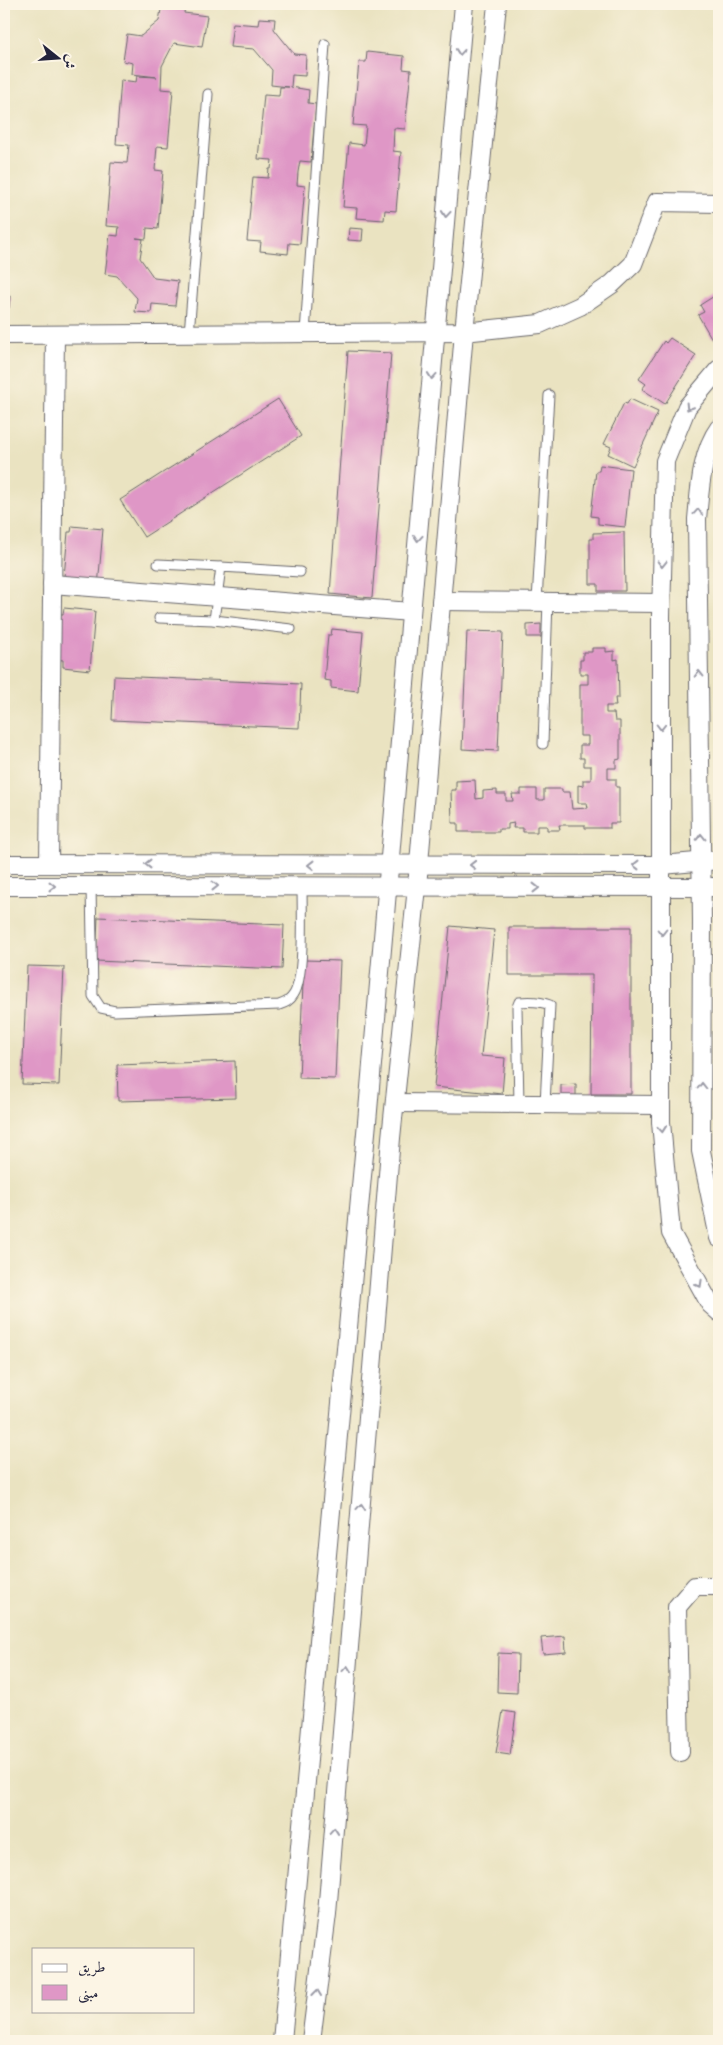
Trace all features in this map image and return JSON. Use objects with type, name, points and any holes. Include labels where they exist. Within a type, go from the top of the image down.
[{"type":"street","points":[[282,2041],[388,887],[464,4]]},
{"type":"street","points":[[311,2041],[327,1914],[395,1103],[419,865],[464,332],[497,4]]},
{"type":"street","points":[[4,335],[464,332],[540,324],[580,306],[612,284],[633,264],[657,202],[719,203]]},
{"type":"street","points":[[49,864],[55,335]]},
{"type":"street","points":[[719,369],[687,407],[665,461],[661,602],[661,1105],[671,1234],[710,1304],[719,1312]]},
{"type":"street","points":[[719,428],[714,436],[701,475],[698,519],[702,887],[701,1151],[719,1238]]},
{"type":"street","points":[[52,584],[411,612]]},
{"type":"street","points":[[441,601],[661,602]]},
{"type":"street","points":[[4,864],[662,865],[701,860],[719,860]]},
{"type":"street","points":[[4,886],[719,887]]},
{"type":"street","points":[[395,1103],[661,1105]]},
{"type":"street","points":[[680,1752],[677,1607],[694,1586],[719,1586]]},
{"type":"lane","points":[[305,333],[325,44]]},
{"type":"lane","points":[[189,334],[208,94]]},
{"type":"lane","points":[[543,744],[542,601],[549,395]]},
{"type":"lane","points":[[158,564],[300,572]]},
{"type":"lane","points":[[214,620],[215,597],[221,567]]},
{"type":"lane","points":[[159,618],[214,620],[291,629]]},
{"type":"lane","points":[[91,886],[93,996],[102,1008],[115,1010],[261,1006],[288,1002],[295,994],[300,966],[302,887]]},
{"type":"lane","points":[[519,1104],[517,1007],[520,1002],[528,1001],[543,1002],[550,1005],[545,1104]]},
{"type":"building","points":[[162,4],[185,5],[184,13],[207,16],[202,47],[174,43],[162,66],[161,89],[173,90],[168,147],[157,146],[155,170],[163,171],[158,229],[147,228],[146,239],[136,238],[143,239],[140,258],[154,278],[178,281],[175,306],[152,304],[151,313],[135,312],[137,298],[117,276],[105,274],[110,235],[118,236],[119,227],[106,226],[111,162],[127,163],[129,145],[116,144],[121,80],[136,82],[137,76],[157,77],[132,74],[133,63],[123,61],[127,34],[141,36],[159,21]]},
{"type":"building","points":[[259,18],[275,19],[274,29],[294,54],[306,55],[305,76],[292,75],[291,87],[309,90],[308,103],[316,104],[311,162],[300,161],[298,172],[297,185],[305,186],[300,244],[289,243],[288,254],[260,251],[261,242],[247,241],[253,177],[268,178],[269,169],[271,169],[272,160],[258,159],[264,95],[279,96],[280,87],[289,87],[271,85],[272,70],[254,49],[230,47],[233,23],[258,25]]},
{"type":"building","points":[[367,52],[404,56],[403,69],[411,70],[405,129],[394,128],[393,151],[401,152],[396,211],[385,210],[384,220],[356,218],[357,208],[343,207],[349,143],[364,145],[366,126],[353,125],[359,62],[366,62]]},
{"type":"building","points":[[349,228],[363,229],[362,241],[348,240]]},
{"type":"building","points":[[719,293],[719,334],[712,339],[698,315],[704,312],[700,305]]},
{"type":"building","points":[[4,296],[10,296],[9,308],[4,308]]},
{"type":"building","points":[[670,338],[696,355],[665,404],[642,389],[646,384],[639,379],[664,341],[666,343]]},
{"type":"building","points":[[348,351],[391,353],[372,598],[330,594]]},
{"type":"building","points":[[278,399],[301,436],[144,537],[120,500]]},
{"type":"building","points":[[630,399],[658,412],[633,466],[608,454],[611,447],[604,444],[624,403],[627,404]]},
{"type":"building","points":[[600,465],[631,469],[625,527],[598,524],[598,517],[591,516],[596,471],[599,471]]},
{"type":"building","points":[[72,526],[103,529],[98,587],[64,577],[68,532],[71,532]]},
{"type":"building","points":[[624,532],[625,591],[598,591],[598,584],[590,584],[590,539],[593,539],[593,533]]},
{"type":"building","points":[[64,608],[95,611],[90,670],[63,667],[63,660],[56,659],[60,614],[63,614]]},
{"type":"building","points":[[541,624],[541,637],[527,637],[527,625]]},
{"type":"building","points":[[332,629],[363,632],[358,691],[331,688],[331,681],[324,680],[328,635],[331,635]]},
{"type":"building","points":[[467,631],[503,632],[498,751],[462,749]]},
{"type":"building","points":[[592,648],[606,648],[606,652],[614,651],[614,660],[618,659],[619,698],[615,698],[616,706],[606,706],[606,713],[614,713],[615,721],[620,721],[620,759],[616,760],[616,768],[608,768],[608,779],[616,779],[616,787],[619,787],[619,823],[610,823],[610,828],[585,828],[585,825],[559,825],[560,830],[547,830],[547,826],[537,826],[537,832],[523,832],[523,828],[513,828],[514,823],[508,824],[508,829],[499,829],[499,832],[458,832],[458,823],[452,823],[451,790],[456,790],[456,781],[475,780],[476,799],[483,798],[483,791],[497,790],[497,794],[506,794],[506,801],[513,801],[512,794],[521,794],[521,789],[537,789],[537,800],[544,800],[544,789],[562,789],[562,792],[570,792],[572,809],[588,808],[587,803],[578,803],[578,785],[583,786],[583,780],[591,780],[591,766],[584,766],[584,758],[580,758],[580,745],[588,745],[588,736],[580,736],[580,684],[588,684],[588,674],[580,674],[580,660],[583,660],[583,652],[592,652]]},
{"type":"building","points":[[114,676],[301,684],[299,728],[112,720]]},
{"type":"building","points":[[98,917],[284,925],[282,969],[96,961]]},
{"type":"building","points":[[450,926],[494,930],[481,1056],[505,1058],[502,1094],[434,1087]]},
{"type":"building","points":[[509,927],[631,927],[631,1094],[591,1094],[592,975],[509,975]]},
{"type":"building","points":[[304,960],[340,961],[335,1079],[299,1078]]},
{"type":"building","points":[[27,966],[64,967],[59,1085],[22,1084]]},
{"type":"building","points":[[235,1061],[236,1098],[118,1101],[117,1065]]},
{"type":"building","points":[[576,1084],[576,1097],[561,1097],[561,1085]]},
{"type":"building","points":[[565,1636],[566,1652],[543,1654],[541,1638]]},
{"type":"building","points":[[498,1653],[518,1654],[517,1693],[497,1692]]},
{"type":"building","points":[[503,1711],[516,1713],[510,1755],[496,1753]]}]
